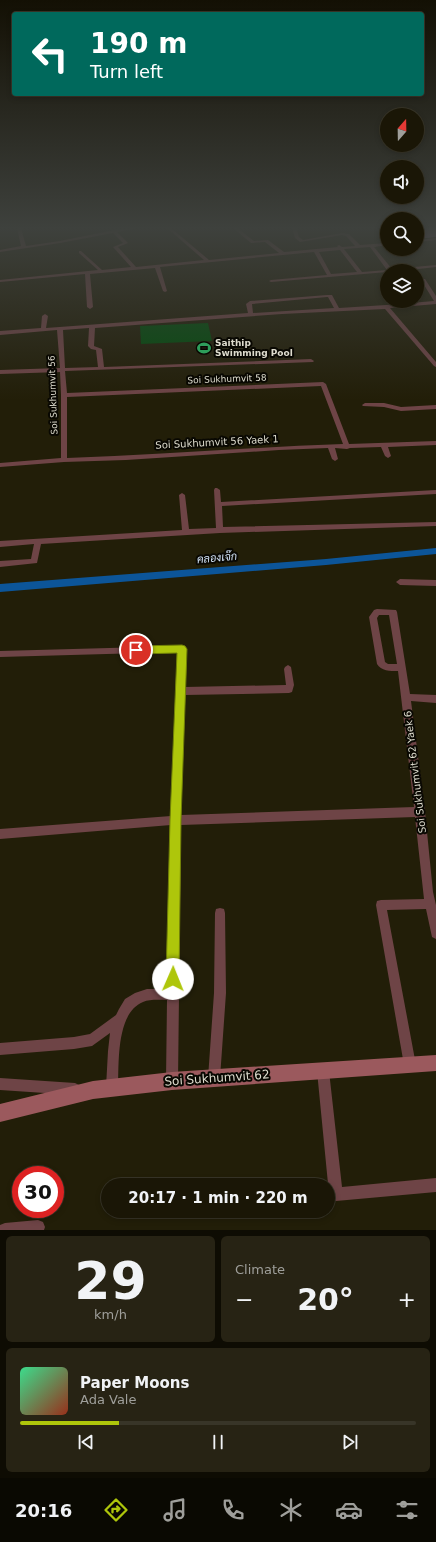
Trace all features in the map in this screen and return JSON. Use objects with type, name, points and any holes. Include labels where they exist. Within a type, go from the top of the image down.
[{"type":"street","points":[[88,285],[90,307]]},
{"type":"street","points":[[163,285],[165,291]]},
{"type":"street","points":[[424,302],[436,301],[426,285]]},
{"type":"street","points":[[251,314],[250,303],[327,296],[330,296],[337,309]]},
{"type":"street","points":[[0,333],[251,314],[380,307]]},
{"type":"street","points":[[387,308],[436,365]]},
{"type":"street","points":[[43,330],[46,316]]},
{"type":"street","points":[[92,327],[91,346],[92,348],[99,349],[102,368]]},
{"type":"street","name":"Soi Sukhumvit 56","points":[[60,329],[64,395],[64,460]]},
{"type":"street","points":[[427,354],[436,353]]},
{"type":"street","name":"Soi Sukhumvit 58","points":[[0,372],[312,361]]},
{"type":"street","name":"Soi Sukhumvit 58","points":[[64,395],[323,384],[347,447]]},
{"type":"street","points":[[364,405],[384,405],[401,409],[436,407]]},
{"type":"street","name":"Soi Sukhumvit 56 Yaek 1","points":[[0,465],[279,448],[436,443]]},
{"type":"street","points":[[384,445],[388,456]]},
{"type":"street","points":[[331,447],[335,460]]},
{"type":"street","points":[[217,490],[220,530]]},
{"type":"street","points":[[219,504],[430,491],[436,492]]},
{"type":"street","points":[[182,495],[186,533]]},
{"type":"street","points":[[0,544],[220,530],[436,524]]},
{"type":"street","points":[[0,564],[34,561],[38,542]]},
{"type":"street","points":[[400,582],[436,583]]},
{"type":"street","name":"Soi Sukhumvit 62 Yaek 6","points":[[401,667],[389,667],[381,664],[373,618],[374,614],[377,612],[393,612],[406,697],[430,904],[436,933]]},
{"type":"street","points":[[0,654],[182,649],[176,820],[172,1081]]},
{"type":"street","points":[[180,691],[289,690],[290,685],[288,669]]},
{"type":"street","points":[[406,697],[436,699]]},
{"type":"street","points":[[0,834],[176,820],[420,812]]},
{"type":"street","points":[[410,1065],[381,905],[430,904]]},
{"type":"street","points":[[214,1078],[220,993],[220,913]]},
{"type":"street","points":[[112,1087],[118,1020],[126,1006],[138,998],[154,994],[173,995]]},
{"type":"street","points":[[0,1049],[74,1043],[92,1040],[118,1020]]},
{"type":"street","name":"Soi Sukhumvit 62","points":[[0,1113],[93,1090],[112,1087],[172,1081],[436,1063]]},
{"type":"street","points":[[323,1071],[331,1178]]},
{"type":"street","points":[[0,1084],[93,1090]]},
{"type":"street","points":[[335,1194],[436,1185]]},
{"type":"street","points":[[5,1230],[38,1227]]},
{"type":"green space","points":[[208,323],[212,341],[141,344],[140,326]]},
{"type":"waterway","name":"คลองเจ๊ก","points":[[0,588],[326,562],[436,551]]},
{"type":"place","name":"Saithip Swimming Pool","points":[[204,348]]},
{"type":"route","points":[[136,650],[182,649],[176,820],[173,979]]}]
